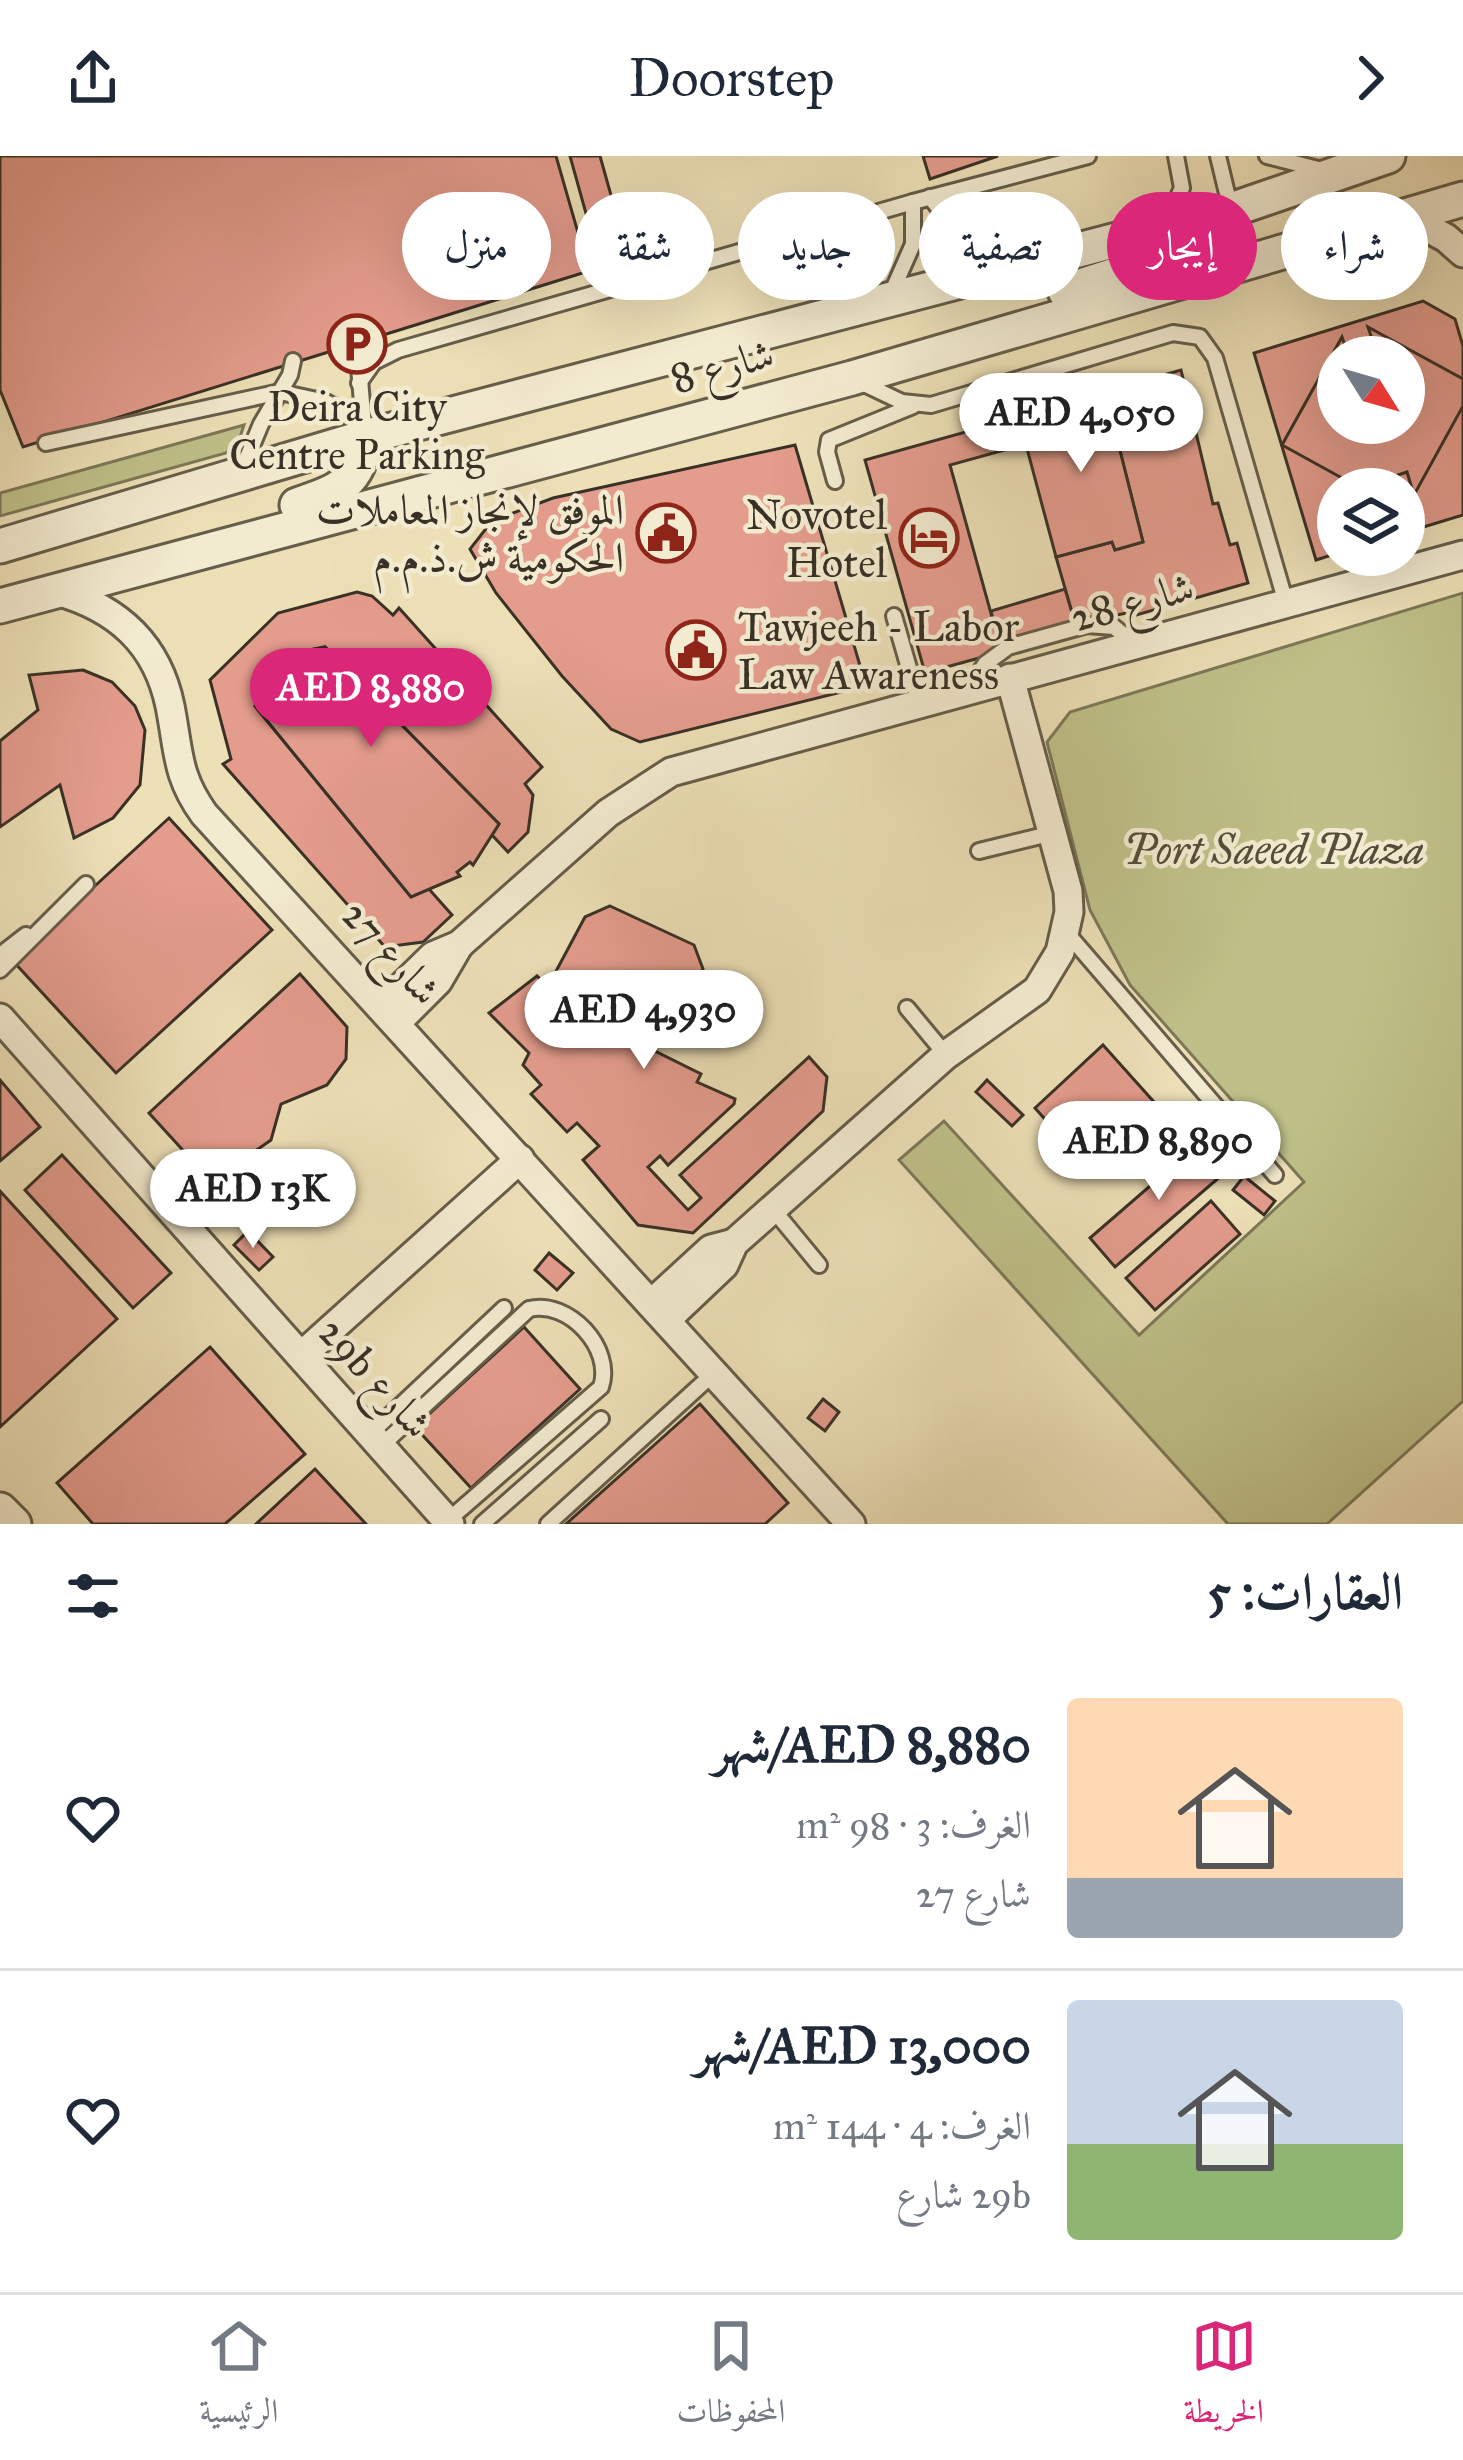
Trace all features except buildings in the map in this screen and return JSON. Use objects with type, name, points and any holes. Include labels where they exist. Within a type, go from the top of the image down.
[{"type":"street","name":"شارع 8","points":[[1257,201],[1372,161]]},
{"type":"street","name":"شارع 8","points":[[1428,210],[1463,199]]},
{"type":"street","points":[[1428,228],[1463,254]]},
{"type":"street","name":"شارع 8","points":[[7,604],[852,378],[1281,252]]},
{"type":"street","points":[[968,341],[1028,306],[1107,277]]},
{"type":"street","name":"شارع 8","points":[[0,546],[364,430],[886,300]]},
{"type":"street","points":[[7,604],[61,569],[337,490],[363,458],[364,430]]},
{"type":"street","name":"شارع 28","points":[[388,1015],[433,956],[459,945],[608,813],[649,783],[693,764],[1463,555]]},
{"type":"street","name":"شارع 27","points":[[57,591],[91,600],[120,618],[144,644],[161,674],[178,765],[204,814],[851,1524]]},
{"type":"street","points":[[954,1048],[1037,989],[1060,952],[1066,932],[1068,891],[991,683]]},
{"type":"street","points":[[659,1312],[711,1249],[734,1243],[954,1048],[1024,978],[1044,946],[1051,893],[1045,835]]},
{"type":"street","name":"29b شارع","points":[[0,1018],[447,1523]]},
{"type":"street","points":[[302,1356],[520,1159]]},
{"type":"street","points":[[0,1510],[14,1524]]},
{"type":"lane","points":[[949,192],[1088,156]]},
{"type":"lane","points":[[1176,156],[1180,192]]},
{"type":"lane","points":[[1218,156],[1227,192]]},
{"type":"lane","points":[[1267,156],[1322,170],[1372,161]]},
{"type":"lane","points":[[358,383],[374,362],[398,350],[919,200]]},
{"type":"lane","points":[[895,287],[913,244],[913,202]]},
{"type":"lane","points":[[835,481],[827,452],[830,440],[916,405],[945,401],[1187,332],[1210,346],[1286,603]]},
{"type":"lane","points":[[357,344],[364,430]]},
{"type":"lane","points":[[241,472],[293,362]]},
{"type":"lane","points":[[852,378],[916,405]]},
{"type":"lane","points":[[46,443],[280,392],[326,402],[364,430]]},
{"type":"lane","points":[[894,616],[919,703]]},
{"type":"lane","points":[[991,683],[985,664],[1008,646],[1087,625],[1114,627],[1135,644]]},
{"type":"lane","points":[[979,851],[1045,835]]},
{"type":"lane","points":[[0,970],[86,884]]},
{"type":"lane","points":[[0,955],[40,926]]},
{"type":"lane","points":[[1066,932],[1275,1174]]},
{"type":"lane","points":[[907,1008],[954,1048]]},
{"type":"lane","points":[[772,1208],[819,1265]]},
{"type":"lane","points":[[376,1440],[504,1308]]},
{"type":"lane","points":[[376,1440],[529,1309],[557,1308],[598,1347],[606,1373],[601,1387],[447,1523]]},
{"type":"lane","points":[[548,1524],[714,1372]]},
{"type":"lane","points":[[482,1524],[601,1419]]},
{"type":"green space","points":[[244,425],[239,440],[226,453],[0,516],[0,493]]},
{"type":"green space","name":"Port Saeed Plaza","points":[[1463,593],[1463,1401],[1327,1524],[1228,1524],[899,1160],[944,1121],[1139,1335],[1304,1182],[1130,985],[1090,910],[1047,742],[1070,712]]},
{"type":"place","name":"Deira City Centre Parking","points":[[357,344]]},
{"type":"place","name":"الموفق لإنجاز المعاملات الحكومية ش.ذ.م.م","points":[[666,533]]},
{"type":"place","name":"Novotel Hotel","points":[[929,538]]},
{"type":"place","name":"Tawjeeh - Labor Law Awareness","points":[[696,650]]}]
